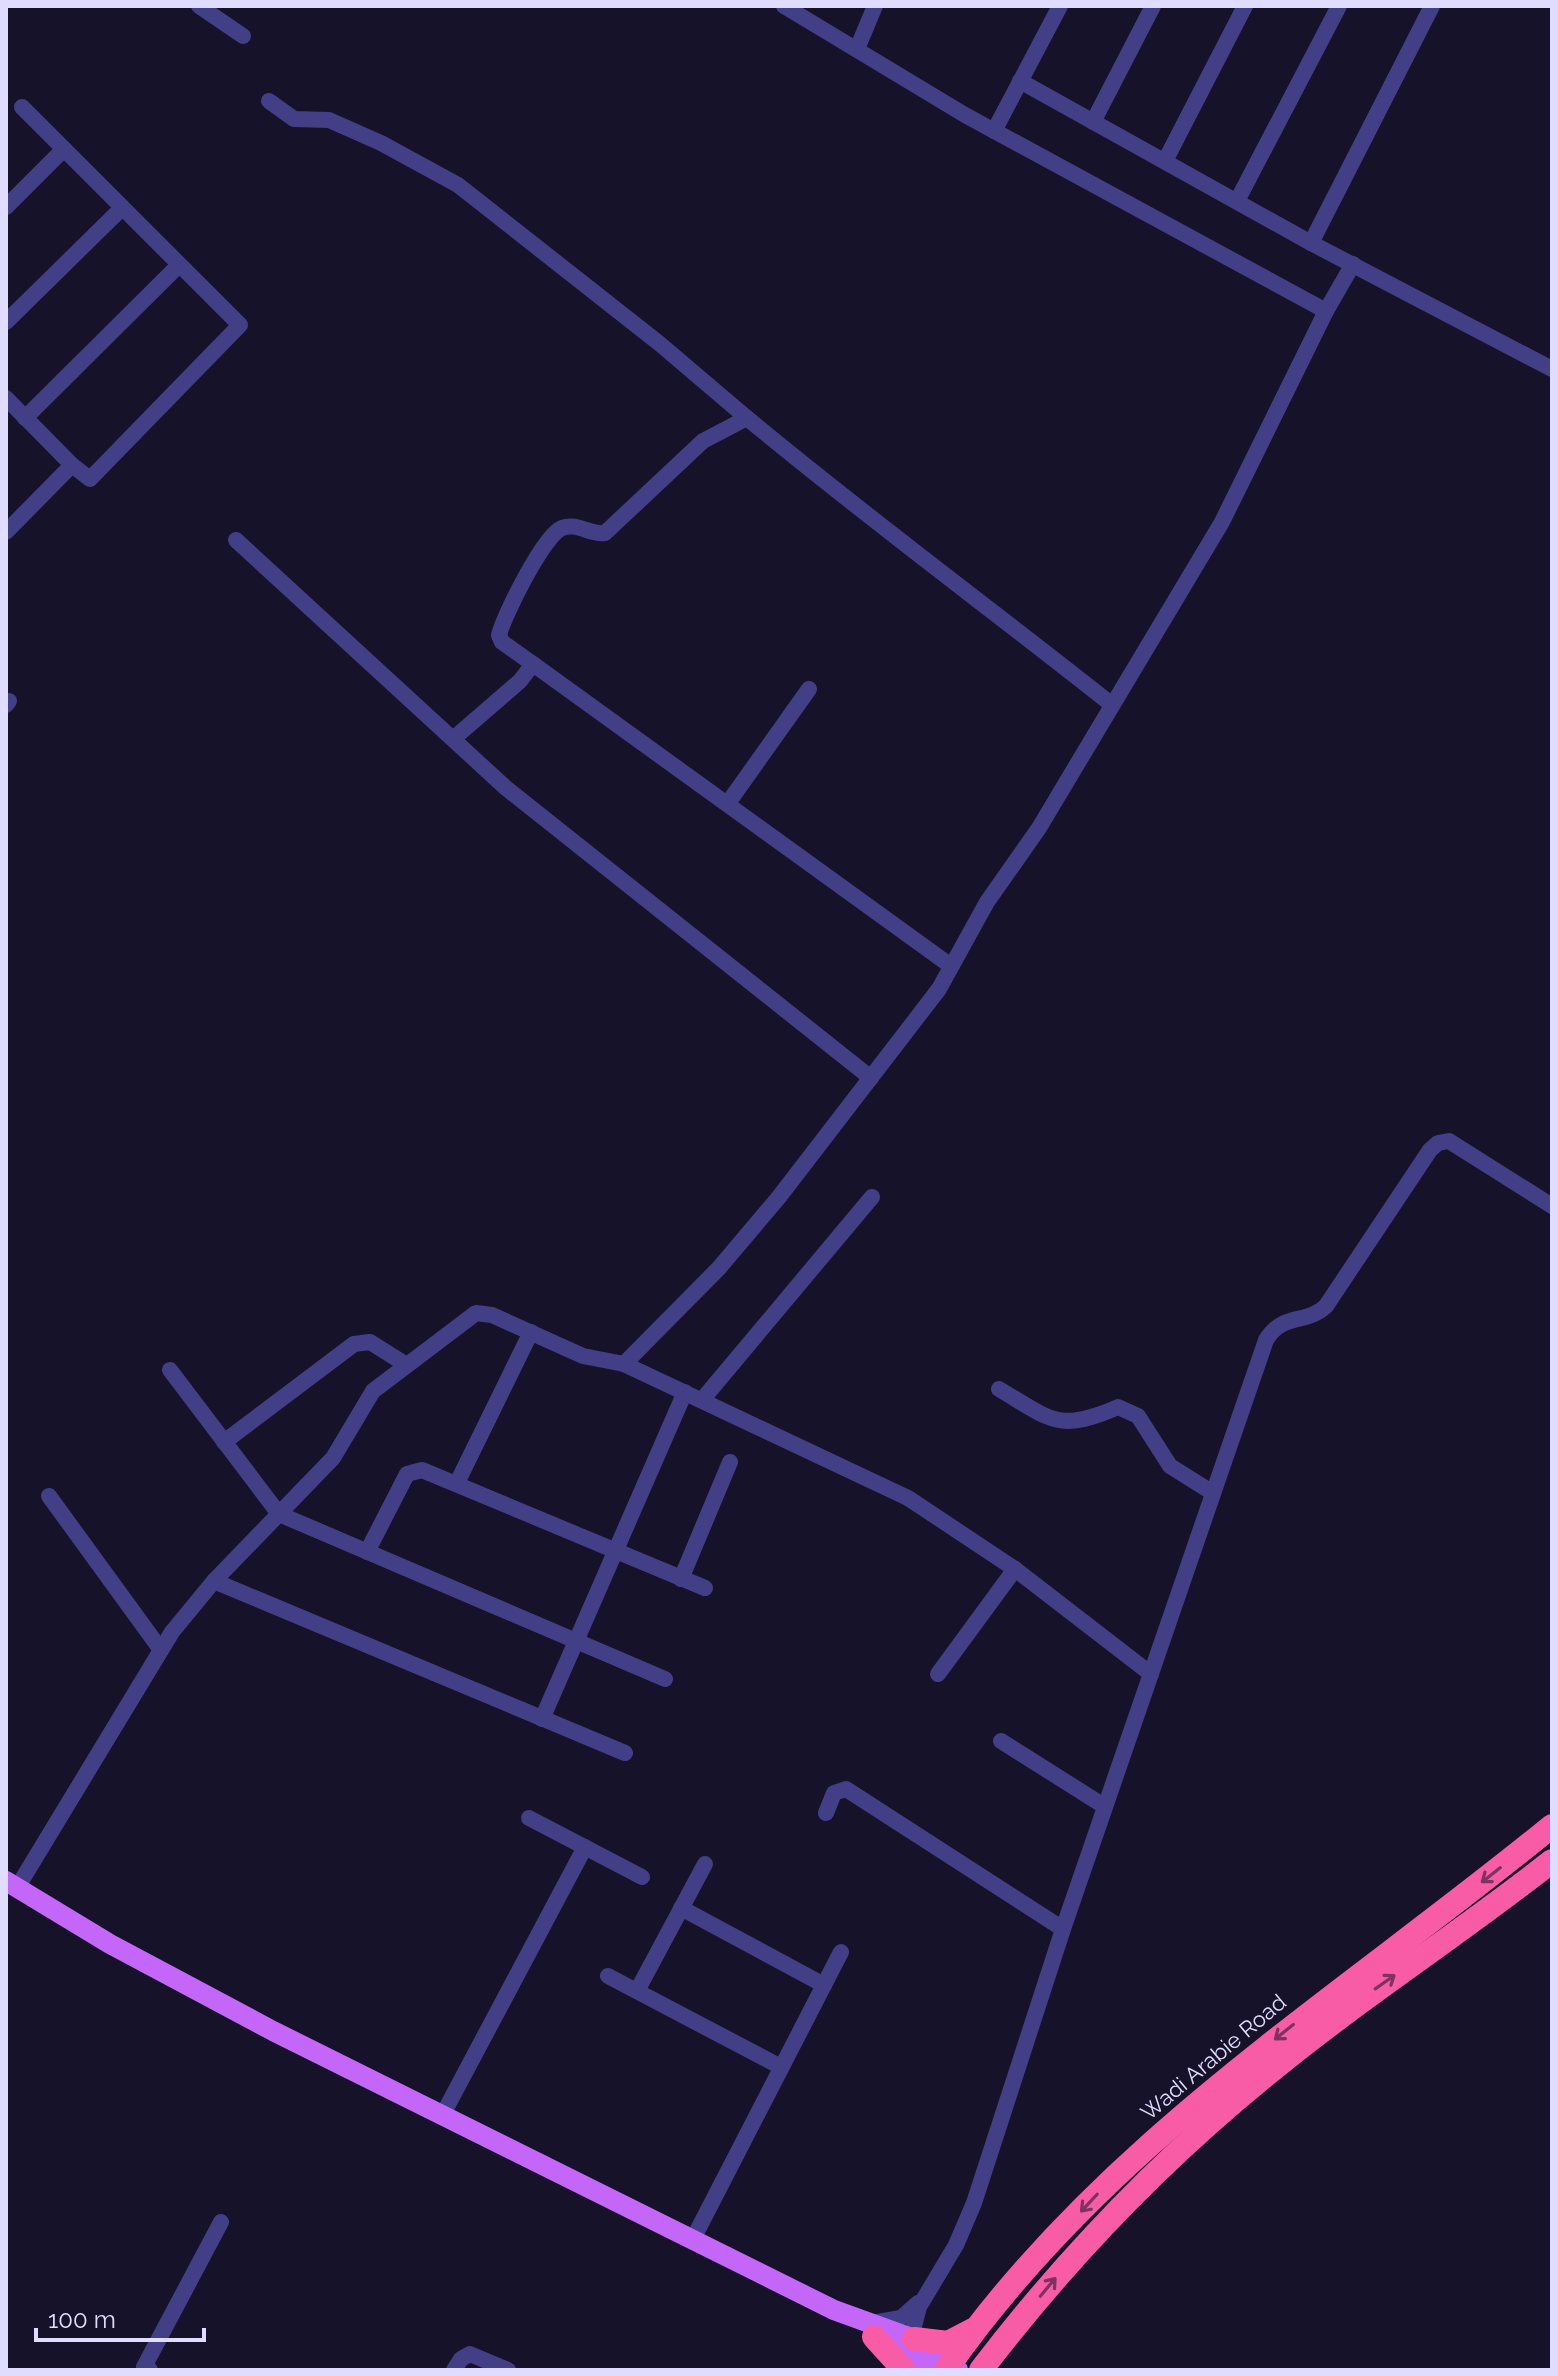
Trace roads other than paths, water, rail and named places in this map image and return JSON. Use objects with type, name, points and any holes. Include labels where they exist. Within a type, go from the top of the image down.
[{"type":"highway","name":"Wadi Arabie Road","points":[[946,2368],[1016,2280],[1118,2172],[1169,2126],[1312,2009],[1552,1826]]},
{"type":"highway","points":[[981,2370],[1107,2220],[1226,2109],[1374,1990],[1552,1861]]},
{"type":"highway","points":[[913,2339],[948,2343],[984,2321]]},
{"type":"highway","points":[[999,2370],[1013,2329]]},
{"type":"highway","points":[[873,2330],[904,2370]]},
{"type":"main road","points":[[12,1885],[137,1959],[442,2116],[946,2368]]},
{"type":"main road","points":[[873,2330],[913,2339],[946,2368]]},
{"type":"street","points":[[199,6],[243,36]]},
{"type":"street","points":[[784,6],[994,131],[1326,311]]},
{"type":"street","points":[[857,49],[875,6]]},
{"type":"street","points":[[994,131],[1060,6]]},
{"type":"street","points":[[1093,122],[1153,6]]},
{"type":"street","points":[[1165,161],[1245,6]]},
{"type":"street","points":[[1237,201],[1339,6]]},
{"type":"street","points":[[1311,243],[1432,6]]},
{"type":"street","points":[[1020,81],[1311,243],[1552,369]]},
{"type":"street","points":[[269,101],[294,119],[329,120],[381,143],[458,185],[660,344],[829,486],[952,577],[1111,704]]},
{"type":"street","points":[[7,400],[90,479],[240,325],[22,107]]},
{"type":"street","points":[[6,207],[64,149]]},
{"type":"street","points":[[6,322],[122,208]]},
{"type":"street","points":[[624,1364],[719,1268],[924,1012],[987,902],[1039,828],[1222,522],[1326,311],[1353,264]]},
{"type":"street","points":[[25,418],[179,265]]},
{"type":"street","points":[[747,418],[703,441],[605,533],[568,526],[556,531],[534,565],[499,635],[502,642],[951,966]]},
{"type":"street","points":[[6,532],[72,465]]},
{"type":"street","points":[[236,540],[506,788],[871,1078]]},
{"type":"street","points":[[453,739],[520,681],[533,664]]},
{"type":"street","points":[[728,803],[809,689]]},
{"type":"street","points":[[913,2339],[915,2317],[956,2245],[974,2203],[1104,1806],[1273,1328],[1284,1321],[1315,1314],[1326,1306],[1430,1150],[1438,1143],[1449,1141],[1552,1206]]},
{"type":"street","points":[[702,1400],[872,1197]]},
{"type":"street","points":[[12,1885],[161,1650],[214,1581],[333,1458],[373,1391],[476,1313],[492,1315],[583,1356],[624,1364],[908,1498],[1015,1569],[1151,1674]]},
{"type":"street","points":[[457,1483],[531,1332]]},
{"type":"street","points":[[224,1442],[354,1344],[370,1342],[405,1364]]},
{"type":"street","points":[[170,1370],[279,1514],[665,1679]]},
{"type":"street","points":[[999,1389],[1047,1418],[1072,1424],[1118,1407],[1138,1416],[1170,1466],[1213,1493]]},
{"type":"street","points":[[542,1719],[685,1392]]},
{"type":"street","points":[[681,1579],[730,1462]]},
{"type":"street","points":[[367,1552],[407,1474],[422,1470],[705,1588]]},
{"type":"street","points":[[49,1496],[161,1650]]},
{"type":"street","points":[[938,1674],[1015,1569]]},
{"type":"street","points":[[214,1581],[625,1753]]},
{"type":"street","points":[[1001,1741],[1104,1806]]},
{"type":"street","points":[[826,1813],[834,1793],[846,1789],[1063,1929]]},
{"type":"street","points":[[529,1818],[642,1877]]},
{"type":"street","points":[[442,2116],[585,1847]]},
{"type":"street","points":[[637,1991],[705,1864]]},
{"type":"street","points":[[681,1908],[824,1985]]},
{"type":"street","points":[[692,2241],[841,1952]]},
{"type":"street","points":[[608,1976],[781,2067]]},
{"type":"street","points":[[145,2369],[221,2222]]},
{"type":"street","points":[[873,2330],[901,2318],[925,2297]]},
{"type":"street","points":[[454,2370],[461,2359],[470,2354],[508,2370]]}]
